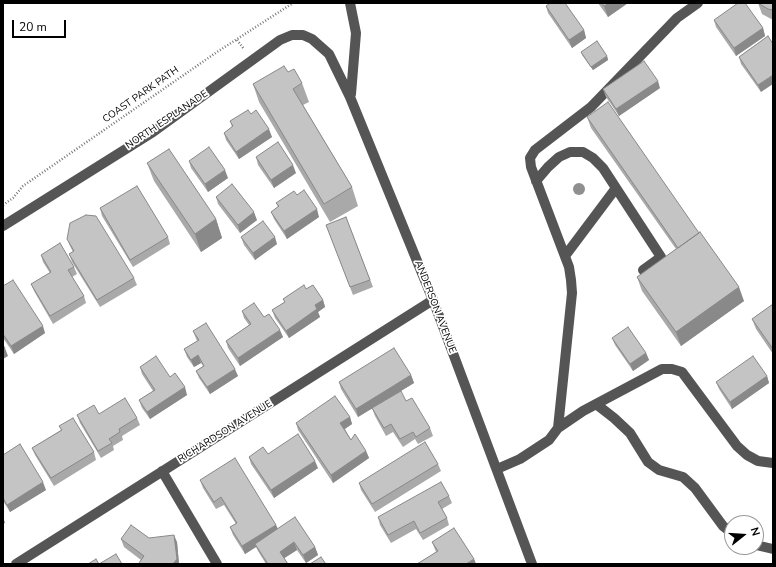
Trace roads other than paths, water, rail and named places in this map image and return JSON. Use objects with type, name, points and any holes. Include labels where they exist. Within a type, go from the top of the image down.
[{"type":"street","points":[[350,3],[356,34],[350,97]]},
{"type":"street","points":[[558,428],[572,293],[569,266],[536,181],[531,167],[530,158],[536,150],[591,107],[677,18],[698,3]]},
{"type":"street","name":"NORTH ESPLANADE","points":[[3,226],[153,132],[280,40],[292,35],[303,34],[312,39],[329,54]]},
{"type":"street","name":"ANDERSON AVENUE","points":[[329,54],[350,97],[433,300],[532,564]]},
{"type":"street","points":[[536,181],[558,157],[570,152],[583,152],[593,158],[603,168],[661,257],[643,270]]},
{"type":"street","points":[[565,256],[616,188]]},
{"type":"street","name":"RICHARDSON AVENUE","points":[[16,564],[433,300]]},
{"type":"street","points":[[497,469],[520,459],[549,440],[558,428],[596,404],[662,369],[672,369],[682,372],[737,446],[747,455],[758,461],[773,463]]},
{"type":"street","points":[[596,404],[630,433],[648,462],[659,470],[683,476],[695,488],[724,527]]},
{"type":"street","points":[[162,471],[217,564]]}]
